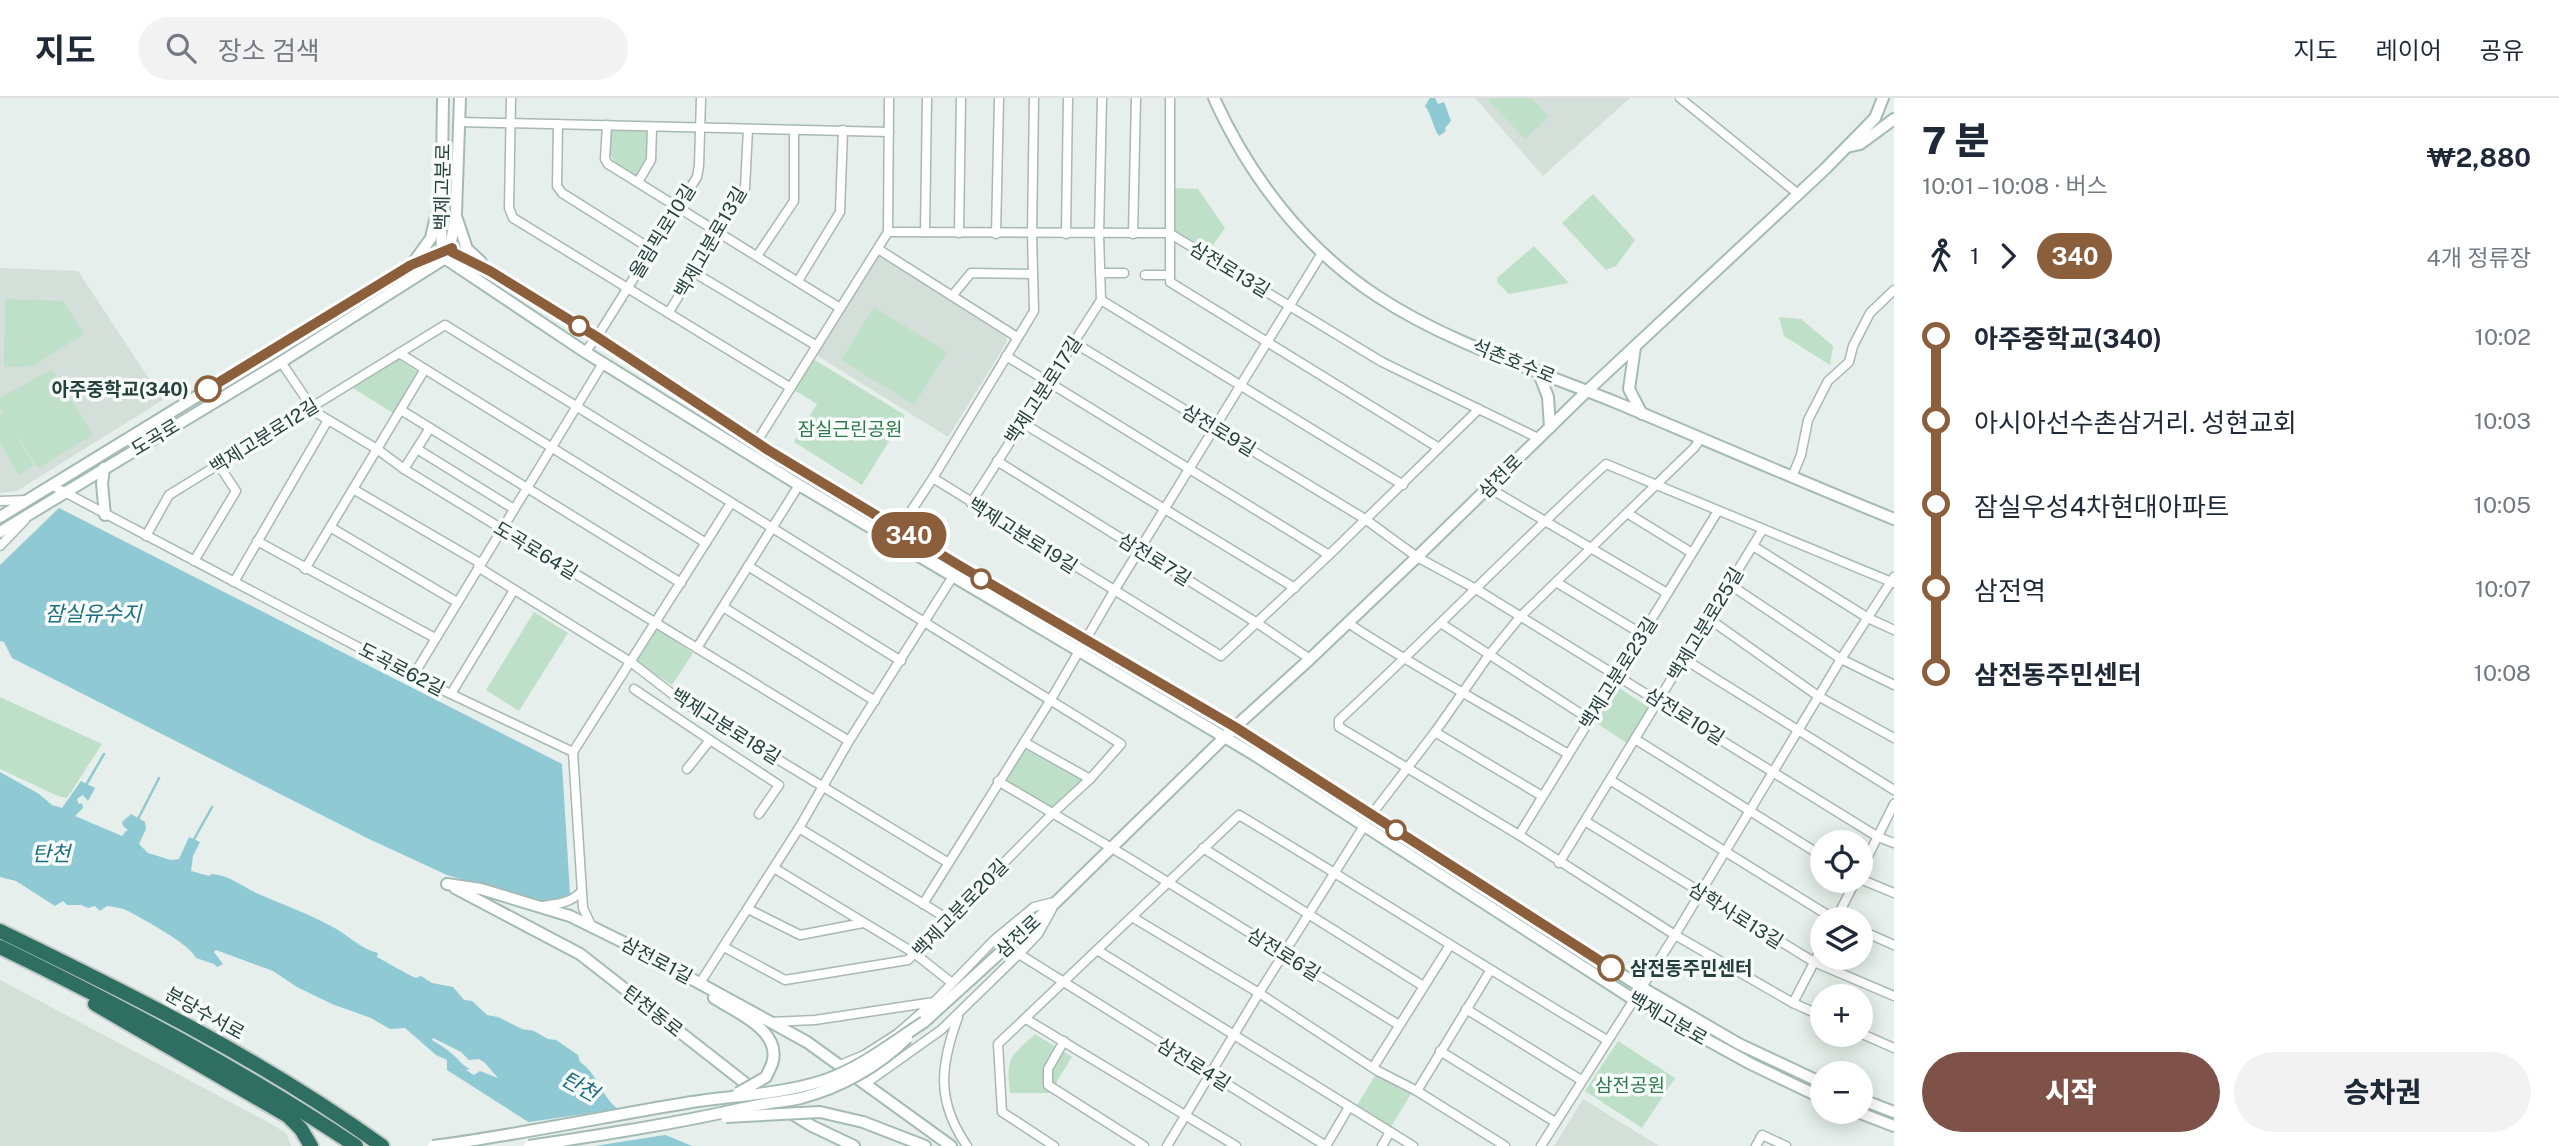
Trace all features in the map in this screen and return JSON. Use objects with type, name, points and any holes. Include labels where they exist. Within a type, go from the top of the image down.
[{"type":"highway","name":"분당수서로","points":[[0,931],[233,1050],[289,1082],[382,1146]]},
{"type":"highway","name":"분당수서로","points":[[0,947],[199,1049],[286,1100],[356,1146]]},
{"type":"highway","points":[[61,977],[89,1001],[288,1116],[301,1129],[311,1146]]},
{"type":"main road","name":"백제고분로","points":[[443,98],[442,192],[448,253],[585,352],[799,485],[1226,738],[1633,999],[1751,1065],[1810,1092]]},
{"type":"main road","name":"백제고분로","points":[[448,253],[456,213],[460,98]]},
{"type":"main road","name":"석촌호수로","points":[[1214,98],[1224,121],[1270,195],[1322,253],[1377,296],[1457,338],[1894,519]]},
{"type":"main road","name":"삼전로","points":[[924,1022],[1057,901],[1587,391],[1847,147],[1875,118],[1887,100]]},
{"type":"main road","points":[[1847,147],[1860,144],[1894,119]]},
{"type":"main road","points":[[411,265],[431,238],[442,192]]},
{"type":"main road","points":[[456,213],[467,249],[490,271]]},
{"type":"main road","name":"백제고분로","points":[[448,253],[490,271],[597,337],[756,443],[1235,727],[1641,987],[1739,1044],[1810,1077]]},
{"type":"main road","name":"도곡로","points":[[0,517],[411,265],[448,253]]},
{"type":"main road","name":"도곡로","points":[[0,533],[281,362],[448,253]]},
{"type":"main road","points":[[1635,347],[1629,389],[1642,414]]},
{"type":"main road","points":[[1538,371],[1548,397],[1550,427]]},
{"type":"main road","points":[[104,468],[102,484],[105,515]]},
{"type":"main road","name":"삼전로1길","points":[[447,884],[481,889],[540,906],[591,925],[653,957],[807,1042],[951,1146]]},
{"type":"main road","name":"탄천동로","points":[[447,884],[580,954],[755,1091],[812,1126],[854,1146]]},
{"type":"main road","points":[[433,1146],[738,1093],[766,1077],[774,1058],[771,1042],[763,1029],[677,976],[653,957]]},
{"type":"main road","points":[[688,1103],[794,1089],[829,1078],[861,1063],[924,1022]]},
{"type":"main road","points":[[529,1146],[696,1119],[802,1098],[831,1088],[894,1051],[924,1022]]},
{"type":"main road","points":[[1873,1104],[1894,1112]]},
{"type":"main road","points":[[696,1119],[820,1112],[863,1122],[925,1146]]},
{"type":"main road","points":[[1873,1118],[1894,1126]]},
{"type":"street","points":[[511,98],[509,208],[513,218],[791,388]]},
{"type":"street","name":"올림픽로10길","points":[[585,352],[697,177],[701,98]]},
{"type":"street","points":[[756,443],[888,232],[890,98]]},
{"type":"street","points":[[925,232],[927,98]]},
{"type":"street","points":[[959,233],[961,98]]},
{"type":"street","points":[[996,234],[999,98]]},
{"type":"street","points":[[899,529],[1034,311],[1034,98]]},
{"type":"street","points":[[1066,234],[1068,98]]},
{"type":"street","points":[[1102,98],[1099,234],[1101,300],[1403,485]]},
{"type":"street","points":[[1133,233],[1136,98]]},
{"type":"street","points":[[1170,98],[1170,282],[1439,448]]},
{"type":"street","points":[[1680,98],[1797,193]]},
{"type":"street","points":[[460,122],[889,132]]},
{"type":"street","points":[[558,124],[557,186],[562,193],[651,249]]},
{"type":"street","points":[[607,125],[605,159],[841,308]]},
{"type":"street","points":[[638,182],[651,160],[652,127]]},
{"type":"street","name":"백제고분로13길","points":[[669,312],[745,188],[748,129]]},
{"type":"street","points":[[757,256],[794,201],[794,130]]},
{"type":"street","points":[[798,281],[840,212],[843,130]]},
{"type":"street","name":"삼전로13길","points":[[888,232],[1169,233],[1382,362],[1538,438]]},
{"type":"street","points":[[878,249],[1017,337]]},
{"type":"street","points":[[1086,640],[1322,253]]},
{"type":"street","points":[[693,271],[817,346]]},
{"type":"street","points":[[952,296],[971,273],[1033,274]]},
{"type":"street","points":[[1100,273],[1124,273]]},
{"type":"street","points":[[1145,275],[1169,275]]},
{"type":"street","points":[[1791,477],[1801,455],[1808,420],[1828,381],[1849,362],[1853,346],[1870,313],[1894,290]]},
{"type":"street","name":"백제고분로17길","points":[[971,503],[1101,300]]},
{"type":"street","name":"백제고분로12길","points":[[146,536],[169,495],[444,325],[772,528]]},
{"type":"street","name":"삼전로9길","points":[[1073,342],[1365,519],[1417,557]]},
{"type":"street","points":[[399,353],[706,543]]},
{"type":"street","points":[[1006,355],[1329,555]]},
{"type":"street","name":"도곡로64길","points":[[281,362],[310,407],[328,420],[697,648]]},
{"type":"street","points":[[413,676],[603,363]]},
{"type":"street","points":[[305,569],[425,369]]},
{"type":"street","points":[[1258,623],[1479,409]]},
{"type":"street","points":[[401,410],[681,583]]},
{"type":"street","points":[[234,582],[328,420]]},
{"type":"street","points":[[1021,422],[1295,587]]},
{"type":"street","points":[[404,469],[430,428]]},
{"type":"street","points":[[1372,814],[1520,617],[1701,438]]},
{"type":"street","points":[[417,449],[514,509]]},
{"type":"street","name":"삼전로7길","points":[[997,461],[1258,623],[1310,659]]},
{"type":"street","points":[[194,561],[236,491],[218,464]]},
{"type":"street","points":[[1541,1146],[1581,1080],[1633,999],[1675,935],[1702,893],[1818,696],[1893,580],[1606,464],[1339,720],[1339,727],[1519,835],[1675,935],[1810,1011]]},
{"type":"street","name":"백제고분로19길","points":[[933,478],[1221,656],[1258,623]]},
{"type":"street","name":"도곡로62길","points":[[51,485],[413,676],[573,752]]},
{"type":"street","points":[[799,485],[697,648],[849,741]]},
{"type":"street","points":[[1489,488],[1546,519],[1667,593]]},
{"type":"street","points":[[353,489],[479,565],[514,590],[632,663]]},
{"type":"street","points":[[0,501],[28,500]]},
{"type":"street","points":[[591,925],[583,908],[581,892],[573,752],[632,663],[731,503]]},
{"type":"street","name":"백제고분로23길","points":[[1519,835],[1718,510]]},
{"type":"street","points":[[1627,513],[1692,553]]},
{"type":"street","points":[[0,546],[29,516]]},
{"type":"street","points":[[330,527],[457,601]]},
{"type":"street","points":[[772,528],[1050,701]]},
{"type":"street","name":"백제고분로25길","points":[[1559,863],[1763,528]]},
{"type":"street","points":[[257,541],[435,638]]},
{"type":"street","points":[[1753,546],[1868,618],[1894,630]]},
{"type":"street","name":"삼전로10길","points":[[1417,557],[1476,589],[1618,675],[1878,837],[1894,843]]},
{"type":"street","points":[[748,566],[901,661]]},
{"type":"street","points":[[700,983],[960,566]]},
{"type":"street","points":[[1556,582],[1642,634]]},
{"type":"street","points":[[1729,584],[1841,659],[1894,685]]},
{"type":"street","points":[[451,694],[514,590]]},
{"type":"street","points":[[723,607],[875,701]]},
{"type":"street","points":[[1708,618],[1818,696],[1894,738]]},
{"type":"street","points":[[1348,623],[1404,660],[1568,754]]},
{"type":"street","points":[[1442,624],[1589,719]]},
{"type":"street","name":"백제고분로20길","points":[[923,904],[1086,640]]},
{"type":"street","points":[[1684,659],[1894,790]]},
{"type":"street","name":"백제고분로18길","points":[[632,663],[680,700],[947,862]]},
{"type":"street","points":[[634,689],[779,785],[759,814]]},
{"type":"street","name":"백제고분로20길","points":[[724,947],[785,980],[908,960],[1090,779],[1121,744],[1050,701]]},
{"type":"street","points":[[1435,732],[1542,796]]},
{"type":"street","points":[[1635,739],[1810,849]]},
{"type":"street","points":[[687,769],[710,740]]},
{"type":"street","points":[[1024,741],[1090,779]]},
{"type":"street","points":[[1610,780],[1815,907]]},
{"type":"street","points":[[998,781],[1111,849]]},
{"type":"street","points":[[1873,847],[1894,804]]},
{"type":"street","points":[[1054,1146],[1002,1112],[998,1044],[1239,815],[1334,871],[1490,971],[1607,1040]]},
{"type":"street","name":"삼학사로13길","points":[[1585,821],[1810,960]]},
{"type":"street","points":[[1167,1146],[1364,825]]},
{"type":"street","points":[[799,828],[948,919]]},
{"type":"street","points":[[1203,848],[1423,986]]},
{"type":"street","name":"삼전로6길","points":[[1111,849],[1399,1025]]},
{"type":"street","points":[[774,868],[914,953],[952,983]]},
{"type":"street","points":[[1873,885],[1894,893]]},
{"type":"street","points":[[540,906],[561,904],[581,892]]},
{"type":"street","points":[[865,1084],[927,1042],[959,1013],[1038,934],[1057,901]]},
{"type":"street","points":[[840,1065],[864,1055],[897,1034],[934,1002],[995,940],[1034,908],[1057,901]]},
{"type":"street","points":[[748,909],[800,935],[863,923]]},
{"type":"street","points":[[1132,916],[1504,1146]]},
{"type":"street","points":[[1873,936],[1894,945]]},
{"type":"street","points":[[1374,1066],[1450,945]]},
{"type":"street","points":[[1097,950],[1413,1146]]},
{"type":"street","name":"삼전로4길","points":[[1019,954],[1326,1146]]},
{"type":"street","points":[[1793,1003],[1810,970]]},
{"type":"street","name":"삼학사로13길","points":[[1833,970],[1894,996]]},
{"type":"street","points":[[1416,1091],[1490,971]]},
{"type":"street","points":[[770,1022],[815,1020],[934,1002]]},
{"type":"street","points":[[1466,1009],[1581,1080]]},
{"type":"street","points":[[959,1013],[947,1048],[943,1076],[946,1101],[953,1124],[967,1146]]},
{"type":"street","points":[[1026,1019],[1237,1146]]},
{"type":"street","points":[[1873,1039],[1894,1048]]},
{"type":"street","points":[[1064,1041],[1048,1069],[1048,1085],[1144,1146]]},
{"type":"street","points":[[1440,1051],[1555,1122]]},
{"type":"street","points":[[1326,1146],[1349,1107]]},
{"type":"street","points":[[1382,1146],[1390,1132]]},
{"type":"street","points":[[1756,1146],[1762,1135],[1786,1146]]},
{"type":"shaded area","points":[[1475,98],[1630,98],[1543,176]]},
{"type":"shaded area","points":[[879,253],[1006,333],[1007,342],[948,437],[816,355]]},
{"type":"shaded area","points":[[0,268],[78,271],[163,400],[17,491],[0,493]]},
{"type":"shaded area","points":[[0,980],[266,1121],[286,1133],[291,1146],[0,1146]]},
{"type":"shaded area","points":[[1583,1099],[1659,1146],[1554,1146]]},
{"type":"green space","points":[[1486,98],[1532,98],[1549,117],[1525,139]]},
{"type":"green space","points":[[610,128],[650,129],[650,158],[638,178],[613,159]]},
{"type":"green space","points":[[1173,188],[1198,189],[1225,228],[1208,252],[1172,230]]},
{"type":"green space","points":[[1593,194],[1635,240],[1616,266],[1606,270],[1562,223]]},
{"type":"green space","points":[[1534,246],[1569,283],[1509,294],[1497,282],[1497,278]]},
{"type":"green space","points":[[5,299],[63,301],[84,334],[33,366],[4,367]]},
{"type":"green space","points":[[874,307],[947,352],[914,405],[841,360]]},
{"type":"green space","points":[[1779,317],[1801,319],[1833,346],[1830,365],[1784,336]]},
{"type":"green space","points":[[398,359],[419,373],[393,413],[353,388]]},
{"type":"green space","name":"잠실근린공원","points":[[813,359],[905,415],[862,485],[794,442],[817,404],[794,390]]},
{"type":"green space","points":[[52,369],[93,435],[38,468],[11,426],[34,465],[19,475],[0,443],[0,415],[3,413],[0,398]]},
{"type":"green space","points":[[534,612],[568,633],[519,711],[486,690]]},
{"type":"green space","points":[[657,629],[693,653],[672,685],[635,661]]},
{"type":"green space","points":[[1616,686],[1653,710],[1630,745],[1593,721]]},
{"type":"green space","points":[[0,697],[102,744],[67,798],[0,769]]},
{"type":"green space","points":[[1024,742],[1090,779],[1053,813],[998,781]]},
{"type":"green space","points":[[1035,1034],[1072,1057],[1057,1081],[1056,1093],[1010,1093],[1011,1059]]},
{"type":"green space","name":"삼전공원","points":[[1618,1041],[1675,1078],[1642,1128],[1585,1091]]},
{"type":"green space","points":[[1378,1071],[1412,1092],[1391,1127],[1356,1107]]},
{"type":"water","points":[[1430,98],[1435,98],[1438,104],[1444,102],[1451,121],[1445,128],[1446,131],[1439,136],[1425,106]]},
{"type":"water","name":"잠실유수지","points":[[59,508],[562,764],[570,894],[549,904],[447,875],[369,839],[12,658],[4,642],[0,641],[0,565]]},
{"type":"water","name":"탄천","points":[[0,772],[39,794],[52,805],[62,808],[81,781],[95,788],[88,801],[83,795],[78,798],[83,808],[75,816],[122,836],[129,831],[122,822],[131,814],[145,822],[146,829],[139,844],[148,853],[171,860],[179,859],[189,837],[200,842],[193,856],[191,871],[237,882],[337,929],[365,948],[378,953],[377,957],[411,976],[421,976],[432,983],[453,987],[464,1000],[472,1001],[487,1015],[556,1040],[578,1055],[580,1062],[591,1072],[618,1109],[644,1126],[692,1146],[566,1146],[447,1070],[447,1060],[436,1055],[405,1028],[390,1029],[371,1018],[332,1004],[297,987],[273,971],[216,950],[214,952],[223,964],[217,967],[196,958],[176,940],[126,910],[107,906],[100,911],[95,906],[88,908],[67,905],[63,901],[55,906],[16,881],[0,877]],"holes":[[[433,1038],[461,1052],[469,1060],[479,1059],[485,1063],[498,1078],[480,1071],[474,1075],[450,1052],[432,1040]]]},
{"type":"pier","points":[[623,1108],[664,1133],[671,1134],[595,1146],[559,1146],[523,1123]]},
{"type":"waterway","points":[[86,785],[104,754]]},
{"type":"waterway","points":[[138,819],[159,778]]},
{"type":"waterway","points":[[193,841],[212,807]]},
{"type":"bus line","name":"340","points":[[208,389],[411,265],[452,248],[452,252],[490,271],[597,337],[768,450],[1235,727],[1611,968]]},
{"type":"place","name":"아주중학교(340)","points":[[208,389]]},
{"type":"place","name":"삼전동주민센터","points":[[1611,968]]}]
